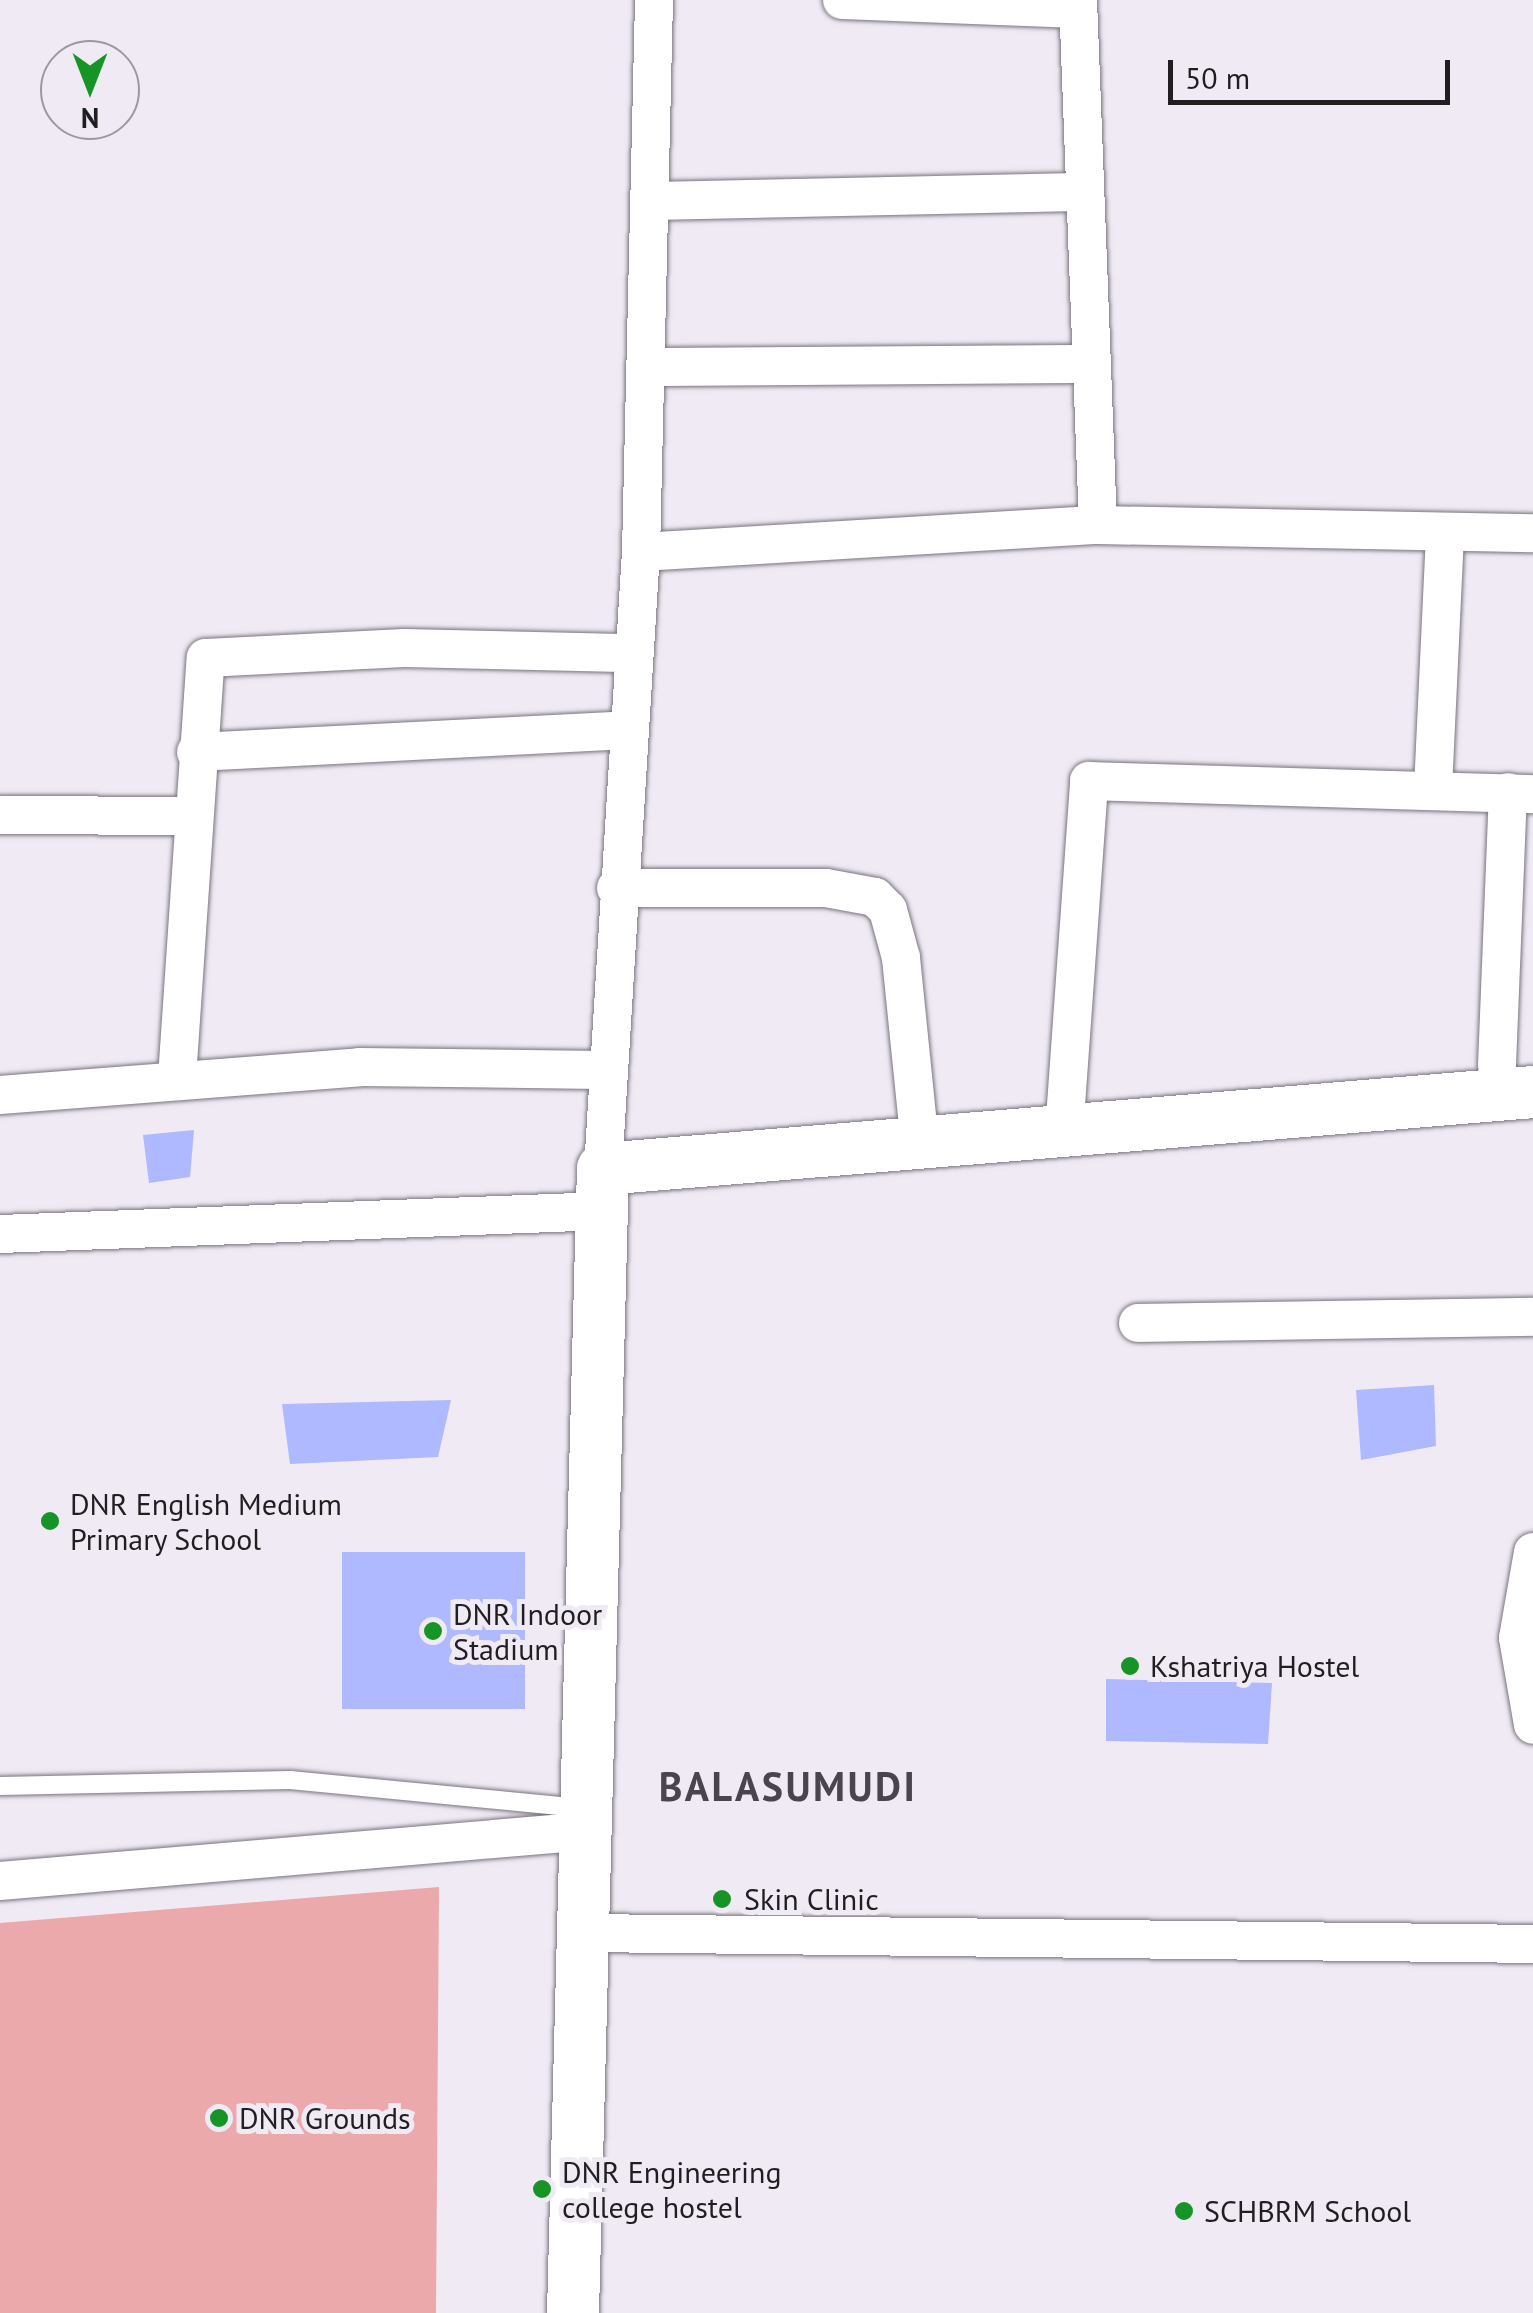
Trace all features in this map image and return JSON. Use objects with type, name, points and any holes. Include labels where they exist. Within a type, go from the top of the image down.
[{"type":"street","points":[[574,2313],[603,1190],[602,1070],[641,552],[654,0]]},
{"type":"street","points":[[842,0],[1078,4],[1098,525]]},
{"type":"street","points":[[649,201],[1083,192]]},
{"type":"street","points":[[646,367],[1089,364]]},
{"type":"street","points":[[641,552],[1098,525],[1533,533]]},
{"type":"street","points":[[1433,789],[1445,533]]},
{"type":"street","points":[[177,1078],[189,816],[206,658],[404,648],[634,653]]},
{"type":"street","points":[[196,752],[628,730]]},
{"type":"street","points":[[0,1234],[603,1190],[920,1146],[1064,1133],[1515,1078],[1521,793],[1089,780],[1064,1133]]},
{"type":"street","points":[[0,815],[189,816]]},
{"type":"street","points":[[616,888],[826,888],[875,897],[888,910],[901,958],[920,1146]]},
{"type":"street","points":[[0,1094],[360,1067],[602,1070]]},
{"type":"street","points":[[1138,1322],[1533,1317]]},
{"type":"street","points":[[1533,1552],[1518,1638],[1533,1725]]},
{"type":"street","points":[[0,1881],[588,1820]]},
{"type":"street","points":[[584,1933],[1533,1944]]},
{"type":"lane","points":[[0,1786],[290,1780],[588,1820]]},
{"type":"shaded area","name":"DNR Grounds","points":[[439,1887],[436,2313],[0,2313],[0,1923]]},
{"type":"building","points":[[194,1130],[190,1177],[149,1183],[143,1135]]},
{"type":"building","points":[[1434,1385],[1436,1446],[1361,1460],[1356,1390]]},
{"type":"building","points":[[451,1400],[438,1457],[290,1464],[282,1404]]},
{"type":"building","name":"DNR Indoor Stadium","points":[[342,1552],[525,1552],[525,1709],[342,1709]]},
{"type":"building","points":[[1106,1679],[1272,1683],[1268,1744],[1106,1741]]},
{"type":"place","name":"DNR English Medium Primary School","points":[[50,1521]]},
{"type":"place","name":"DNR Indoor Stadium","points":[[433,1631]]},
{"type":"place","name":"Kshatriya Hostel","points":[[1130,1666]]},
{"type":"place","name":"Skin Clinic","points":[[722,1899]]},
{"type":"place","name":"DNR Grounds","points":[[219,2118]]},
{"type":"place","name":"DNR Engineering college hostel","points":[[542,2189]]},
{"type":"place","name":"SCHBRM School","points":[[1184,2211]]},
{"type":"district","name":"BALASUMUDI","points":[[788,1786]]}]
